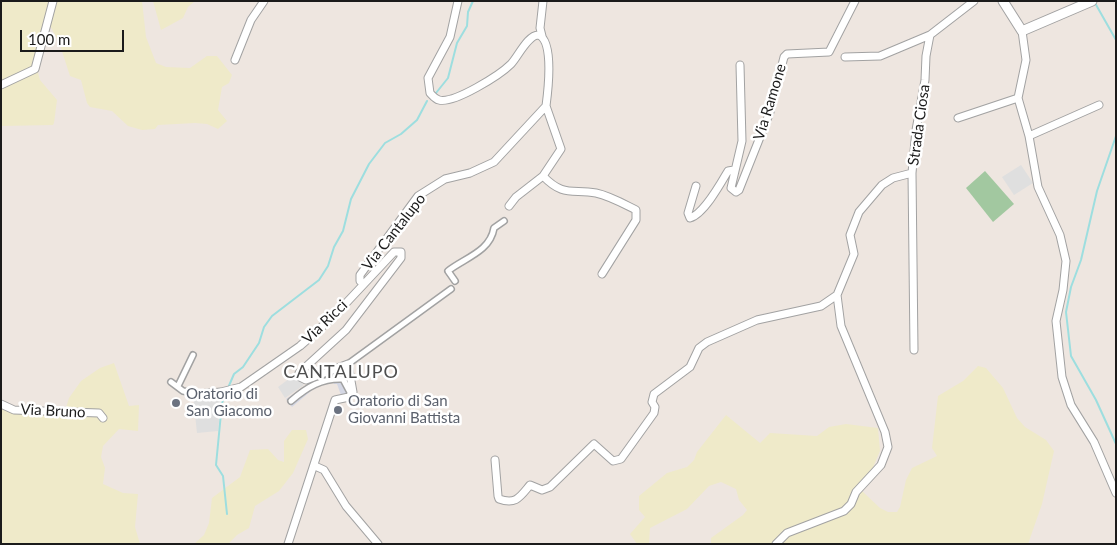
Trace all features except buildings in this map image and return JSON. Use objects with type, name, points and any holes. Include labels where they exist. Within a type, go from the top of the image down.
[{"type":"street","points":[[1,84],[35,69],[53,1]]},
{"type":"street","points":[[235,60],[251,20],[264,1]]},
{"type":"street","points":[[458,1],[450,38],[428,78],[430,93],[438,100],[455,97],[503,71],[535,34],[542,36]]},
{"type":"street","points":[[509,206],[516,197],[542,176],[561,149],[546,106],[548,54],[540,28],[543,1]]},
{"type":"street","name":"Via Ramone","points":[[740,65],[742,141],[734,170],[736,174],[732,188],[736,192],[739,190],[768,117],[784,57],[787,54],[829,52],[855,1]]},
{"type":"street","points":[[845,56],[880,56],[930,36],[974,1]]},
{"type":"street","points":[[1003,1],[1022,31],[1026,60],[1018,98],[1029,136],[1038,186],[1063,244],[1065,278],[1056,321],[1062,377],[1071,404],[1094,442],[1116,493]]},
{"type":"street","points":[[1022,31],[1092,1]]},
{"type":"street","name":"Strada Ciosa","points":[[837,294],[854,254],[850,235],[859,212],[882,185],[892,178],[912,173],[916,130],[926,80],[926,56],[930,36]]},
{"type":"street","points":[[958,118],[1018,98]]},
{"type":"street","points":[[1029,136],[1099,105]]},
{"type":"street","name":"Via Cantalupo","points":[[348,364],[306,380],[300,378],[299,373],[346,330],[401,258],[401,252],[394,252],[363,283],[360,281],[360,275],[418,196],[445,179],[470,173],[494,162],[546,106]]},
{"type":"street","name":"Via Ramone","points":[[696,186],[688,213],[690,218],[695,216],[712,196],[728,171],[734,170]]},
{"type":"street","points":[[912,173],[914,350]]},
{"type":"street","points":[[542,176],[549,183],[564,191],[597,193],[636,210],[636,220],[602,274]]},
{"type":"street","points":[[455,281],[448,271],[482,249],[492,237],[494,228],[504,221]]},
{"type":"street","name":"Via Ricci","points":[[178,386],[183,391],[198,394],[230,391],[250,382],[312,338],[363,283]]},
{"type":"street","points":[[288,544],[335,400],[349,397],[351,394],[353,384],[348,364],[451,289]]},
{"type":"street","points":[[495,460],[498,496],[500,499],[513,502],[518,500],[530,485],[542,490],[550,487],[594,444],[614,461],[621,459],[654,413],[655,407],[652,402],[654,394],[690,367],[699,348],[757,320],[820,306],[837,294],[841,326],[885,432],[887,452],[881,465],[856,492],[851,504],[844,511],[787,533],[776,544]]},
{"type":"street","points":[[171,382],[178,386],[193,355]]},
{"type":"street","points":[[291,401],[313,385],[328,379],[343,379],[351,394]]},
{"type":"street","name":"Via Bruno","points":[[1,404],[14,410],[99,413],[103,418]]},
{"type":"street","points":[[315,466],[324,470],[346,506],[378,544]]},
{"type":"shaded area","points":[[1,1],[142,1],[146,37],[156,63],[166,67],[190,68],[207,56],[217,56],[232,75],[229,83],[222,87],[218,110],[227,121],[218,129],[207,124],[195,123],[158,125],[155,129],[142,130],[128,126],[112,111],[90,107],[87,103],[81,80],[70,76],[59,42],[48,22],[37,59],[40,80],[57,100],[54,123],[53,125],[1,126]]},
{"type":"shaded area","points":[[153,1],[195,1],[188,7],[183,18],[161,30]]},
{"type":"shaded area","points":[[1021,165],[1033,183],[1014,195],[1002,177]]},
{"type":"shaded area","points":[[114,363],[129,406],[139,405],[138,431],[119,429],[103,446],[101,457],[105,468],[103,484],[123,493],[138,494],[135,527],[140,544],[1,544],[1,402],[17,413],[40,417],[47,413],[65,411],[69,398],[81,381],[100,368]]},
{"type":"shaded area","points":[[978,366],[986,368],[1003,388],[1017,418],[1025,427],[1046,440],[1054,451],[1042,504],[1028,544],[711,544],[711,538],[747,510],[739,500],[736,489],[721,482],[709,486],[687,509],[650,528],[649,543],[637,544],[630,534],[645,517],[639,510],[639,496],[667,473],[687,467],[726,415],[760,443],[770,433],[817,436],[829,427],[846,424],[878,428],[880,451],[871,472],[863,481],[862,491],[880,508],[888,512],[897,512],[900,507],[906,480],[912,468],[937,456],[932,448],[938,396],[963,381]]},
{"type":"shaded area","points":[[347,369],[351,390],[346,394],[341,395],[337,384],[334,384],[332,381],[317,386],[292,407],[286,399],[317,378]]},
{"type":"shaded area","points":[[294,375],[304,385],[285,398],[278,387]]},
{"type":"shaded area","points":[[222,395],[218,431],[197,433],[193,396]]},
{"type":"shaded area","points":[[292,430],[306,430],[308,439],[293,473],[279,491],[255,506],[249,528],[237,535],[228,544],[194,544],[204,535],[209,523],[212,498],[240,477],[250,450],[268,449],[278,460],[284,462],[284,441]]},
{"type":"green space","points":[[985,171],[1014,204],[993,222],[966,188]]},
{"type":"waterway","points":[[436,93],[448,78],[457,43],[467,26],[468,12],[473,1]]},
{"type":"waterway","points":[[1095,3],[1116,40]]},
{"type":"waterway","points":[[228,388],[234,374],[243,367],[259,343],[264,327],[272,316],[319,280],[328,266],[334,247],[343,231],[351,199],[369,164],[385,143],[401,134],[417,120],[427,101]]},
{"type":"waterway","points":[[1116,136],[1097,191],[1081,260],[1071,287],[1066,312],[1071,356],[1096,400],[1116,444]]},
{"type":"waterway","points":[[226,393],[222,403],[216,465],[223,476],[227,514]]},
{"type":"place","name":"Oratorio di San Giacomo","points":[[176,403]]},
{"type":"place","name":"Oratorio di San Giovanni Battista","points":[[338,410]]},
{"type":"district","name":"CANTALUPO","points":[[341,372]]}]
